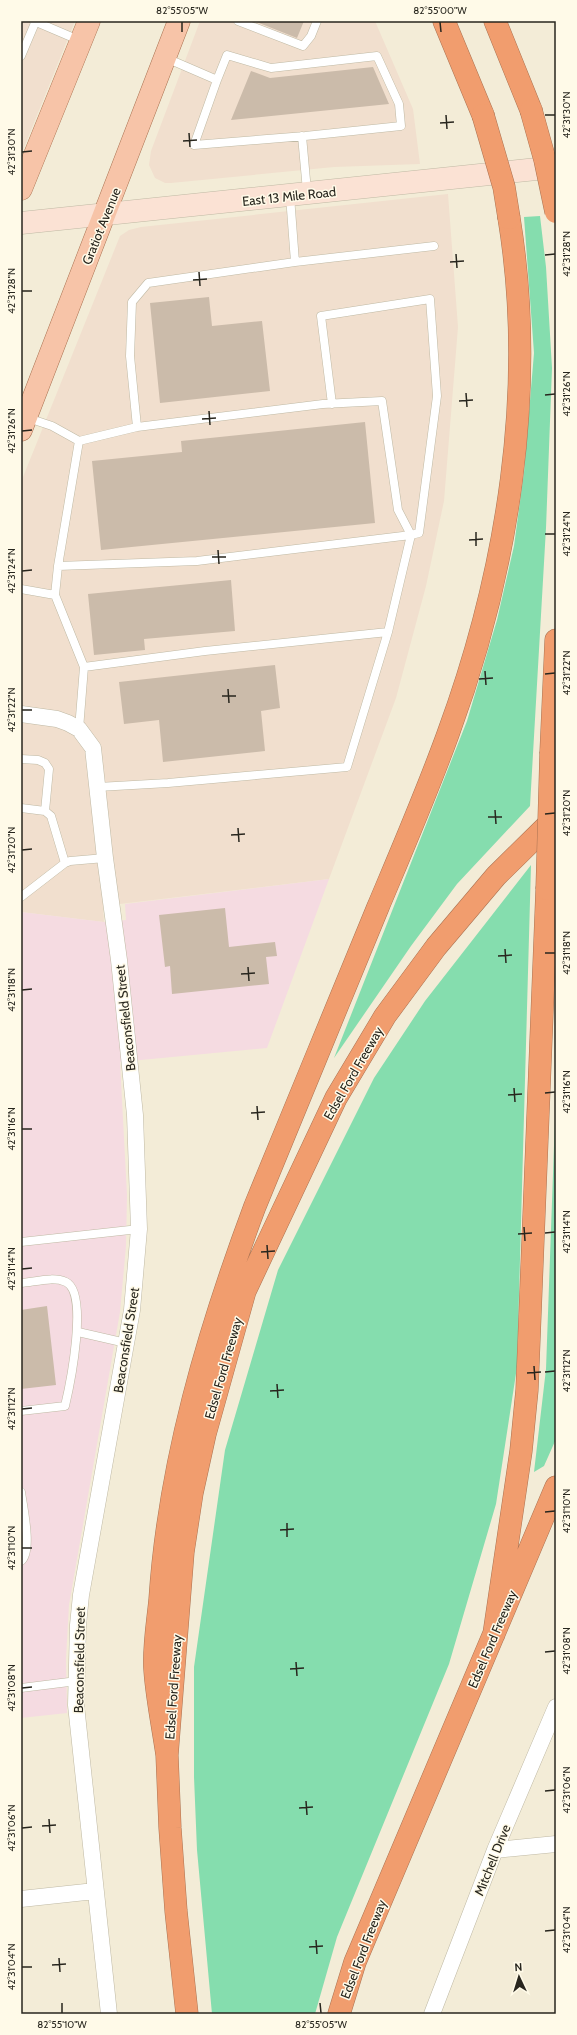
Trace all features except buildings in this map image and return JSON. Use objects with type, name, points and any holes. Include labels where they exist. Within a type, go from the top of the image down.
[{"type":"highway","points":[[167,1755],[154,1670],[161,1574],[173,1490],[189,1414],[210,1335],[232,1269],[256,1206],[449,733],[476,645],[494,576],[512,472],[520,386],[520,322],[516,268],[509,218],[504,187],[483,115],[444,21]]},
{"type":"highway","points":[[495,21],[531,110],[545,160],[556,212]]},
{"type":"highway","points":[[494,1634],[520,1459],[527,1390],[556,640]]},
{"type":"highway","name":"Edsel Ford Freeway","points":[[187,2014],[176,1911],[170,1828],[167,1755],[183,1552],[192,1493],[218,1384],[245,1291],[336,1098],[385,1016],[436,947],[496,876],[556,817]]},
{"type":"highway","name":"Edsel Ford Freeway","points":[[339,2014],[355,1962],[556,1487]]},
{"type":"main road","name":"Gratiot Avenue","points":[[24,424],[179,21]]},
{"type":"main road","points":[[21,189],[85,31]]},
{"type":"main road","name":"East 13 Mile Road","points":[[21,223],[103,216],[556,167]]},
{"type":"street","points":[[21,714],[58,719],[79,728]]},
{"type":"street","name":"Beaconsfield Street","points":[[79,728],[93,748],[105,858],[120,960],[135,1114],[139,1229],[132,1310],[81,1595],[78,1625],[76,1705],[109,2014]]},
{"type":"street","name":"Mitchell Drive","points":[[432,2014],[496,1850],[556,1707]]},
{"type":"street","points":[[496,1850],[556,1844]]},
{"type":"street","points":[[21,1899],[95,1891]]},
{"type":"lane","points":[[238,21],[303,46],[311,36],[317,21]]},
{"type":"lane","points":[[21,56],[34,22],[85,31]]},
{"type":"lane","points":[[227,55],[271,68],[377,56],[399,104],[402,126],[194,145],[217,80],[227,55]]},
{"type":"lane","points":[[166,58],[217,80]]},
{"type":"lane","points":[[295,262],[302,136]]},
{"type":"lane","points":[[137,427],[130,356],[132,302],[148,283],[295,262],[434,246]]},
{"type":"lane","points":[[58,566],[197,561],[419,533],[437,396],[430,299],[321,316],[332,404]]},
{"type":"lane","points":[[24,424],[52,426],[79,441],[137,427],[332,404],[382,401],[398,510],[411,535],[388,632],[347,767],[168,783],[98,787]]},
{"type":"lane","points":[[79,441],[58,566],[55,595],[84,667],[79,728]]},
{"type":"lane","points":[[21,589],[55,595]]},
{"type":"lane","points":[[84,667],[205,651],[388,632]]},
{"type":"lane","points":[[21,758],[38,760],[45,763],[49,769],[45,811]]},
{"type":"lane","points":[[21,808],[45,811],[51,816],[65,863]]},
{"type":"lane","points":[[21,898],[65,863],[70,861],[105,858]]},
{"type":"lane","points":[[21,1242],[139,1229]]},
{"type":"lane","points":[[21,1283],[54,1280],[67,1282],[75,1291],[78,1332],[65,1406],[21,1411]]},
{"type":"lane","points":[[78,1332],[126,1343]]},
{"type":"lane","points":[[21,1492],[28,1548],[25,1558],[21,1561]]},
{"type":"lane","points":[[21,1688],[77,1682]]},
{"type":"shaded area","points":[[21,21],[75,21],[21,155]]},
{"type":"shaded area","points":[[200,21],[375,21],[413,109],[420,164],[334,167],[171,183],[165,183],[155,178],[149,165],[151,151]]},
{"type":"shaded area","points":[[448,194],[458,327],[444,501],[426,586],[396,698],[329,879],[103,906],[104,922],[21,912],[21,482],[120,236],[129,230],[141,227]]},
{"type":"shaded area","points":[[329,879],[267,1048],[120,1062],[127,1195],[126,1246],[120,1312],[69,1605],[66,1659],[67,1713],[21,1718],[21,912],[104,922],[126,920],[125,904]]},
{"type":"green space","points":[[540,216],[546,267],[552,368],[546,528],[530,806],[457,884],[411,946],[334,1058],[467,721],[497,620],[514,546],[524,472],[534,353],[524,217]]},
{"type":"green space","points":[[531,865],[517,1367],[496,1504],[449,1664],[337,1937],[315,2014],[212,2014],[197,1850],[194,1777],[194,1667],[225,1450],[278,1270],[374,1078],[425,1001]]},
{"type":"green space","points":[[556,1090],[556,1439],[544,1466],[534,1472],[546,1369]]}]
